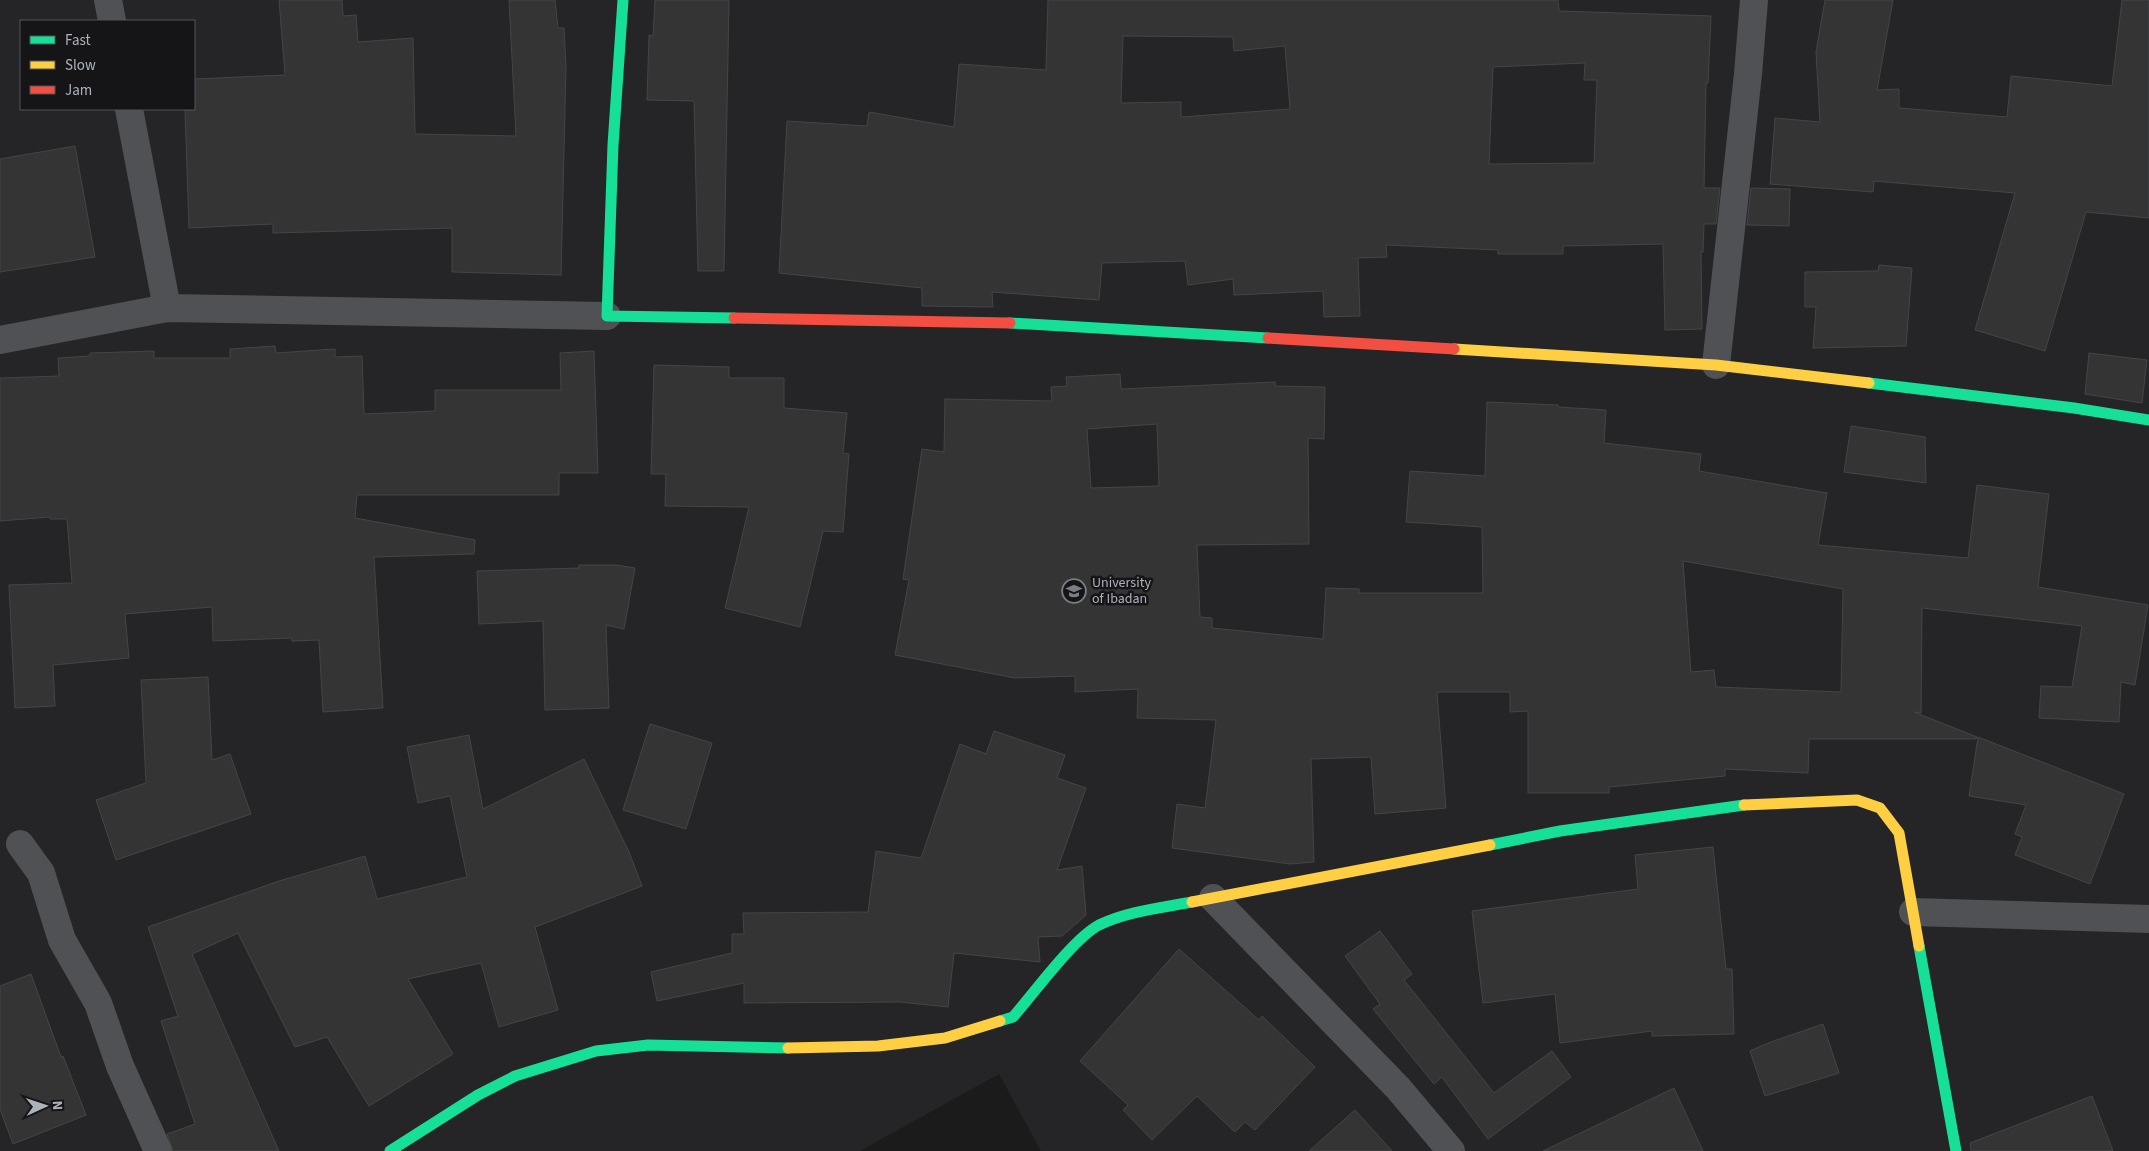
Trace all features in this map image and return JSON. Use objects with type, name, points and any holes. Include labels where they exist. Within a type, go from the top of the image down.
[{"type":"street","points":[[108,0],[112,20]]},
{"type":"street","points":[[607,316],[613,146],[623,0]]},
{"type":"street","points":[[1716,365],[1747,84],[1754,0]]},
{"type":"street","points":[[129,110],[167,308]]},
{"type":"street","points":[[0,340],[167,308],[1044,324],[1716,365],[2074,408],[2149,420]]},
{"type":"street","points":[[390,1151],[478,1095],[515,1076],[596,1051],[648,1045],[784,1048],[878,1046],[945,1038],[978,1029],[1013,1017],[1078,940],[1098,926],[1126,916],[1560,831],[1749,804],[1857,800],[1880,808],[1899,833],[1956,1151]]},
{"type":"street","points":[[20,844],[41,874],[62,940],[98,1002],[120,1066],[158,1151]]},
{"type":"street","points":[[1213,898],[1398,1088],[1451,1151]]},
{"type":"street","points":[[1913,912],[2149,919]]},
{"type":"shaded area","name":"University of Ibadan","points":[[0,0],[2149,0],[2149,1151],[1041,1151],[999,1074],[860,1151],[0,1151]]},
{"type":"building","points":[[279,0],[342,0],[343,16],[356,15],[358,42],[413,38],[415,134],[516,136],[509,0],[555,0],[558,28],[564,28],[566,66],[561,275],[452,272],[452,228],[273,233],[273,224],[189,228],[185,110],[195,110],[195,79],[285,75]]},
{"type":"building","points":[[655,0],[729,0],[724,271],[698,271],[694,101],[647,100],[649,35],[653,36]]},
{"type":"building","points":[[1048,0],[1558,0],[1559,11],[1711,16],[1708,83],[1706,83],[1704,188],[1720,188],[1716,224],[1704,224],[1703,252],[1701,252],[1702,329],[1665,330],[1663,244],[1563,246],[1563,254],[1498,254],[1498,250],[1386,245],[1387,257],[1358,258],[1360,316],[1324,317],[1323,291],[1234,295],[1233,279],[1188,285],[1185,261],[1102,263],[1099,300],[992,292],[993,307],[922,306],[922,288],[779,273],[787,121],[867,126],[869,112],[954,127],[959,64],[1046,70]],"holes":[[[1123,36],[1233,37],[1234,51],[1285,46],[1290,109],[1181,117],[1181,102],[1121,103]],[[1585,63],[1584,80],[1597,80],[1594,163],[1489,164],[1493,67]]]},
{"type":"building","points":[[1825,0],[1893,0],[1877,90],[1899,89],[1899,108],[2007,117],[2011,76],[2112,86],[2122,0],[2149,0],[2149,218],[2086,212],[2045,351],[1975,330],[2015,193],[1874,181],[1873,192],[1770,184],[1775,118],[1820,122],[1816,52]]},
{"type":"building","points":[[75,146],[95,257],[0,272],[0,159]]},
{"type":"building","points":[[1751,188],[1790,189],[1789,226],[1747,225]]},
{"type":"building","points":[[1879,265],[1912,268],[1906,346],[1813,348],[1816,307],[1805,307],[1805,272],[1878,271]]},
{"type":"building","points":[[275,346],[276,353],[335,349],[335,357],[362,356],[364,414],[435,411],[435,390],[561,390],[560,353],[594,351],[598,473],[559,473],[559,495],[357,495],[355,518],[475,540],[474,554],[374,557],[383,708],[323,712],[319,640],[292,641],[292,638],[213,641],[212,607],[125,614],[129,658],[53,665],[55,706],[15,708],[9,585],[72,583],[67,519],[50,519],[50,517],[0,521],[0,378],[59,376],[58,358],[90,356],[90,353],[154,351],[154,358],[230,358],[230,349]]},
{"type":"building","points":[[2089,353],[2147,360],[2142,403],[2085,394]]},
{"type":"building","points":[[654,365],[729,367],[729,378],[784,378],[784,408],[847,413],[843,453],[849,454],[843,532],[823,531],[800,627],[725,608],[749,507],[665,506],[666,474],[651,474]]},
{"type":"building","points":[[1120,374],[1121,389],[1275,382],[1275,386],[1325,387],[1324,439],[1308,438],[1309,544],[1197,545],[1200,617],[1212,618],[1212,628],[1323,639],[1326,588],[1359,589],[1359,593],[1483,593],[1482,527],[1406,522],[1410,471],[1485,476],[1487,402],[1558,405],[1558,407],[1606,410],[1604,443],[1701,454],[1699,471],[1827,493],[1818,545],[1968,558],[1977,485],[2049,494],[2038,587],[2148,605],[2135,685],[2121,682],[2119,722],[2039,718],[2041,686],[2072,687],[2082,626],[1922,608],[1921,713],[1914,712],[1977,737],[1976,739],[1809,739],[1808,773],[1725,769],[1725,776],[1609,787],[1609,793],[1528,793],[1528,711],[1510,712],[1510,692],[1437,692],[1446,808],[1375,814],[1371,757],[1311,759],[1314,862],[1290,864],[1172,848],[1177,804],[1205,808],[1216,720],[1137,718],[1138,689],[1075,692],[1075,676],[1015,678],[895,655],[909,580],[903,579],[922,449],[944,452],[945,399],[1052,401],[1051,387],[1067,386],[1066,377]],"holes":[[[1157,424],[1159,486],[1091,488],[1087,429]],[[1683,561],[1843,589],[1841,692],[1716,687],[1714,670],[1691,672]]]},
{"type":"building","points":[[1851,426],[1925,437],[1926,483],[1844,472]]},
{"type":"building","points":[[579,565],[616,565],[635,568],[624,629],[606,625],[609,708],[545,710],[543,621],[479,624],[477,571],[579,568]]},
{"type":"building","points":[[208,677],[212,760],[230,754],[251,814],[116,860],[96,800],[146,783],[141,680]]},
{"type":"building","points":[[650,724],[712,743],[686,829],[623,810]]},
{"type":"building","points":[[994,731],[1065,755],[1057,778],[1086,788],[1057,870],[1082,866],[1086,915],[1062,936],[1038,937],[1040,962],[954,953],[948,1007],[900,1002],[744,1003],[744,983],[657,1001],[651,972],[732,953],[732,934],[744,934],[743,913],[868,912],[876,851],[921,858],[960,744],[986,754]]},
{"type":"building","points":[[469,735],[483,809],[584,759],[629,852],[642,886],[535,927],[558,1010],[499,1027],[481,963],[408,979],[453,1054],[369,1106],[327,1037],[295,1047],[238,933],[192,954],[279,1151],[173,1151],[167,1134],[195,1124],[161,1021],[178,1016],[148,927],[279,881],[365,856],[377,899],[467,877],[450,796],[418,803],[407,747]]},
{"type":"building","points":[[1978,737],[2124,794],[2090,884],[2015,855],[2022,837],[2015,834],[2026,805],[1969,796]]},
{"type":"building","points":[[1713,847],[1726,969],[1732,969],[1734,1034],[1652,1036],[1652,1031],[1560,1043],[1555,994],[1483,1003],[1472,911],[1638,889],[1635,855]]},
{"type":"building","points":[[1380,931],[1412,974],[1404,980],[1494,1093],[1552,1051],[1571,1077],[1488,1139],[1442,1077],[1434,1084],[1373,1009],[1380,1004],[1345,956]]},
{"type":"building","points":[[1179,949],[1259,1020],[1262,1016],[1315,1067],[1255,1130],[1245,1122],[1235,1132],[1197,1096],[1152,1140],[1123,1110],[1128,1105],[1080,1061]]},
{"type":"building","points":[[31,974],[61,1057],[63,1056],[86,1115],[13,1144],[0,1109],[0,986]]},
{"type":"building","points":[[1823,1024],[1839,1073],[1765,1096],[1750,1051]]},
{"type":"building","points":[[1674,1088],[1703,1151],[1543,1151]]},
{"type":"building","points":[[2092,1096],[2113,1151],[1971,1151],[1970,1143]]},
{"type":"building","points":[[1355,1110],[1392,1151],[1309,1151]]},
{"type":"traffic: fast","points":[[623,0],[613,145],[607,316],[734,318]]},
{"type":"traffic: fast","points":[[1010,323],[1268,338]]},
{"type":"traffic: fast","points":[[1869,383],[2074,408],[2149,420]]},
{"type":"traffic: fast","points":[[1490,845],[1560,831],[1744,805]]},
{"type":"traffic: fast","points":[[1000,1021],[1013,1017],[1066,954],[1099,925],[1133,913],[1192,902]]},
{"type":"traffic: fast","points":[[1919,946],[1956,1151]]},
{"type":"traffic: fast","points":[[390,1151],[478,1095],[515,1076],[596,1051],[648,1045],[788,1048]]},
{"type":"traffic: slow","points":[[1454,349],[1716,365],[1869,383]]},
{"type":"traffic: slow","points":[[1744,805],[1857,800],[1880,808],[1899,833],[1919,946]]},
{"type":"traffic: slow","points":[[1192,902],[1490,845]]},
{"type":"traffic: slow","points":[[788,1048],[878,1046],[945,1038],[1000,1021]]},
{"type":"traffic: jam","points":[[734,318],[1010,323]]},
{"type":"traffic: jam","points":[[1268,338],[1454,349]]},
{"type":"place","name":"University of Ibadan","points":[[1074,591]]}]
